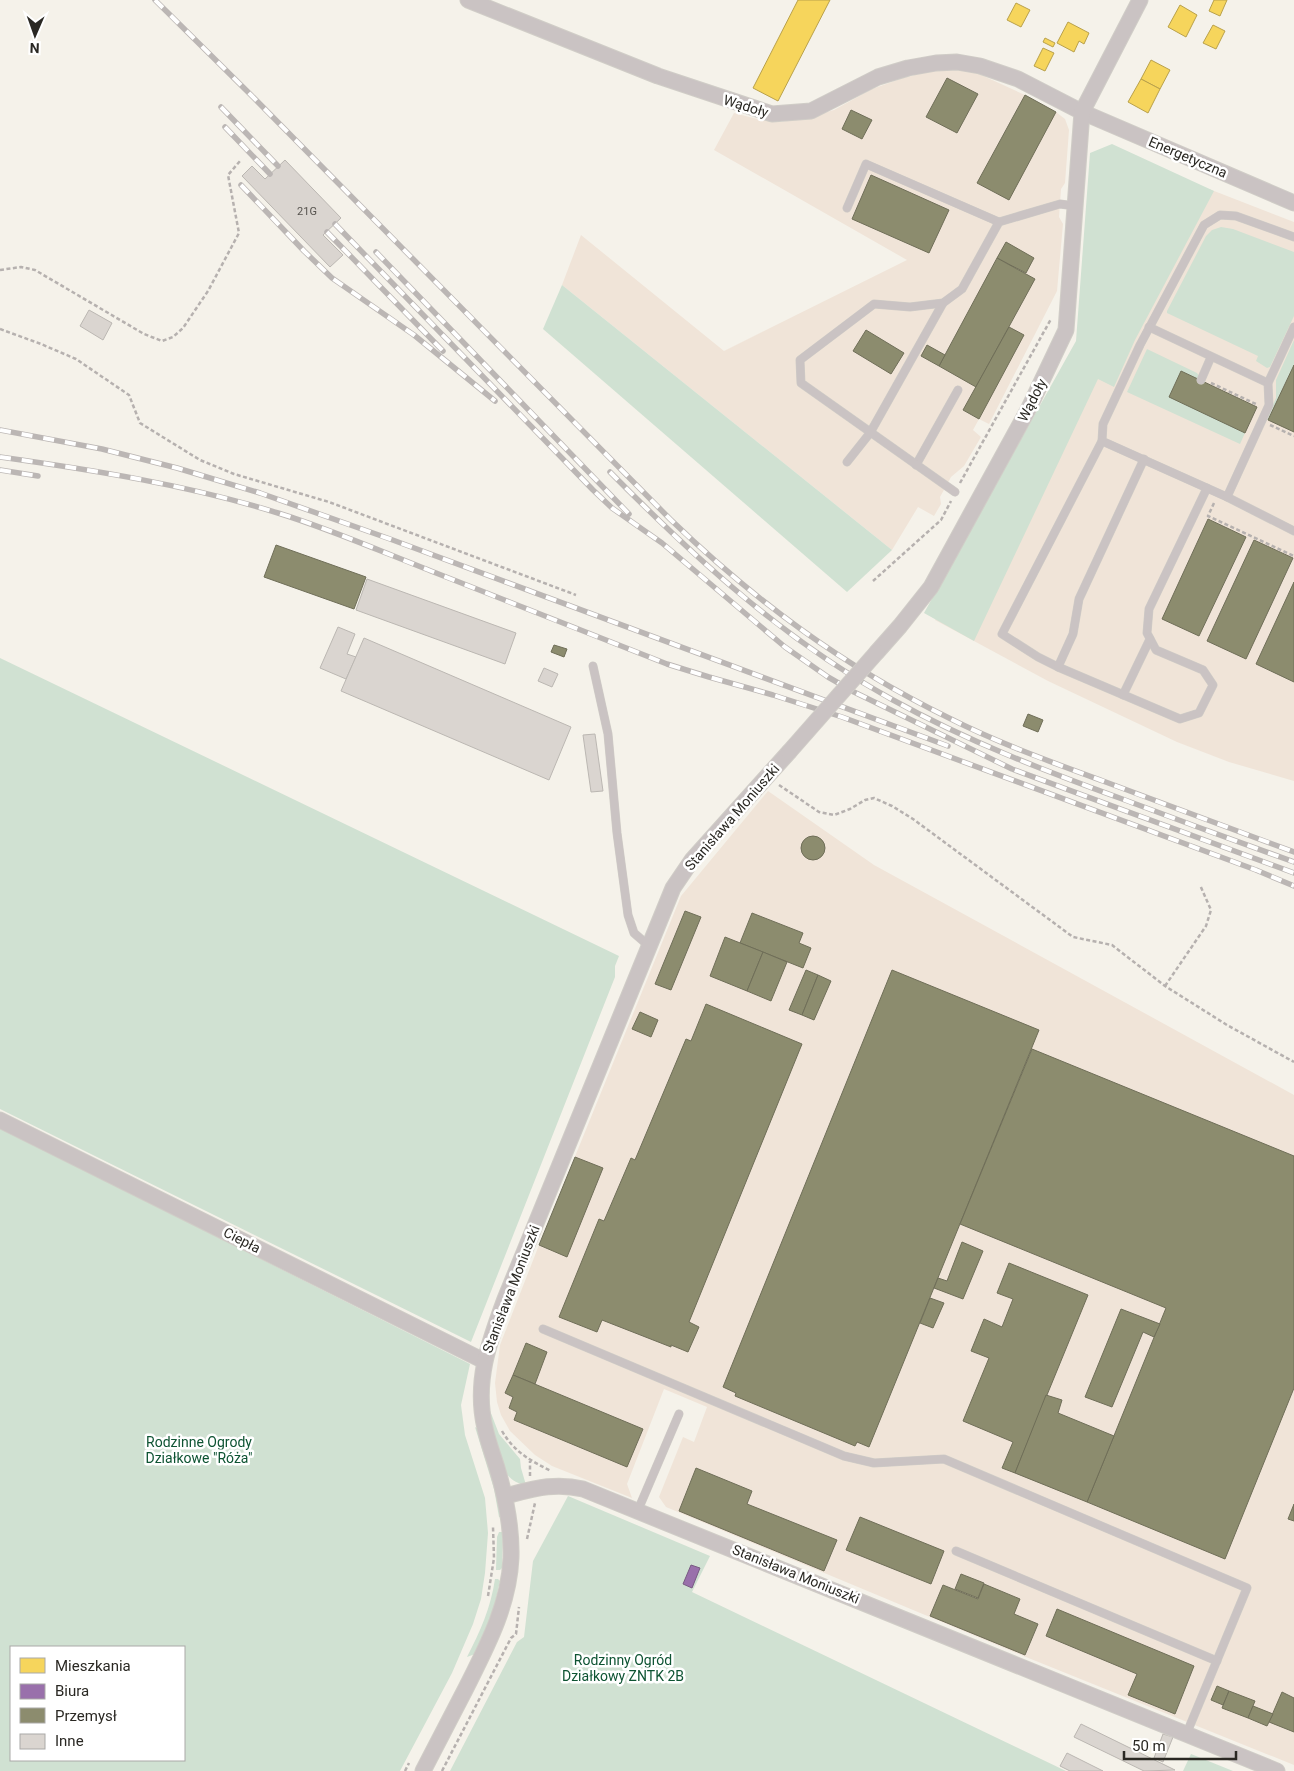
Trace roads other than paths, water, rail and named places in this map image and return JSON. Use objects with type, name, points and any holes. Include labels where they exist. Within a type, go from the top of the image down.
[{"type":"street","name":"Wądoły","points":[[468,0],[658,76],[772,114],[811,111],[878,77],[908,68],[936,63],[957,62],[980,66],[1018,78],[1082,112]]},
{"type":"street","name":"Wądoły","points":[[877,652],[931,587],[1029,408],[1066,330],[1082,112],[1140,0]]},
{"type":"street","name":"Energetyczna","points":[[1082,112],[1294,203]]},
{"type":"street","name":"Stanisława Moniuszki","points":[[877,652],[692,860],[673,888],[489,1340],[484,1362],[481,1396],[484,1424],[505,1496],[545,1486],[574,1486],[638,1510],[1277,1771]]},
{"type":"street","name":"Ciepła","points":[[0,1120],[484,1362]]},
{"type":"street","points":[[423,1771],[486,1649],[503,1605],[510,1558],[509,1512],[505,1496]]},
{"type":"lane","points":[[847,208],[866,164],[999,222],[1060,204],[1075,206]]},
{"type":"lane","points":[[1207,488],[1149,609],[1147,632],[1156,650],[1203,670],[1213,685],[1199,713],[1180,719],[1038,658],[1002,634],[1102,441],[1104,424],[1150,327],[1204,225],[1220,215],[1236,216],[1294,237]]},
{"type":"lane","points":[[846,462],[870,433],[942,303],[962,289],[999,222]]},
{"type":"lane","points":[[942,303],[910,307],[874,304],[800,360],[801,383],[955,492]]},
{"type":"lane","points":[[1150,327],[1268,383]]},
{"type":"lane","points":[[1227,497],[1269,405],[1268,383],[1294,327]]},
{"type":"lane","points":[[1201,380],[1212,356]]},
{"type":"lane","points":[[916,465],[958,390]]},
{"type":"lane","points":[[1102,441],[1227,497],[1294,531]]},
{"type":"lane","points":[[1058,667],[1073,634],[1079,599],[1144,460]]},
{"type":"lane","points":[[1123,695],[1150,639]]},
{"type":"lane","points":[[593,666],[608,734],[617,833],[628,915],[634,933],[649,946]]},
{"type":"lane","points":[[543,1329],[844,1456],[874,1463],[944,1459],[1247,1588],[1186,1735]]},
{"type":"lane","points":[[638,1510],[679,1414]]},
{"type":"lane","points":[[956,1551],[1217,1661]]},
{"type":"railway","points":[[155,0],[670,519],[735,577],[802,630],[837,654],[910,698],[986,736],[1294,852]]},
{"type":"railway","points":[[221,107],[278,166]]},
{"type":"railway","points":[[225,127],[270,174]]},
{"type":"railway","points":[[241,185],[332,278],[414,335],[495,401]]},
{"type":"railway","points":[[335,224],[612,508],[662,543],[785,647],[828,677],[854,692],[1012,769],[1294,873]]},
{"type":"railway","points":[[327,232],[443,351]]},
{"type":"railway","points":[[376,252],[629,514]]},
{"type":"railway","points":[[0,430],[102,449],[177,468],[260,493],[390,539],[948,746]]},
{"type":"railway","points":[[0,457],[70,467],[175,486],[244,503],[297,519],[355,540],[667,664],[842,717],[1256,870],[1294,886]]},
{"type":"railway","points":[[0,470],[38,476]]},
{"type":"railway","points":[[610,472],[676,537],[778,625],[853,676],[893,700],[949,729],[1036,766],[1294,862]]},
{"type":"park label","name":"Rodzinne Ogrody Działkowe \"Róża\"","points":[[199,1450]]},
{"type":"park label","name":"Rodzinny Ogród Działkowy ZNTK 2B","points":[[623,1668]]}]
